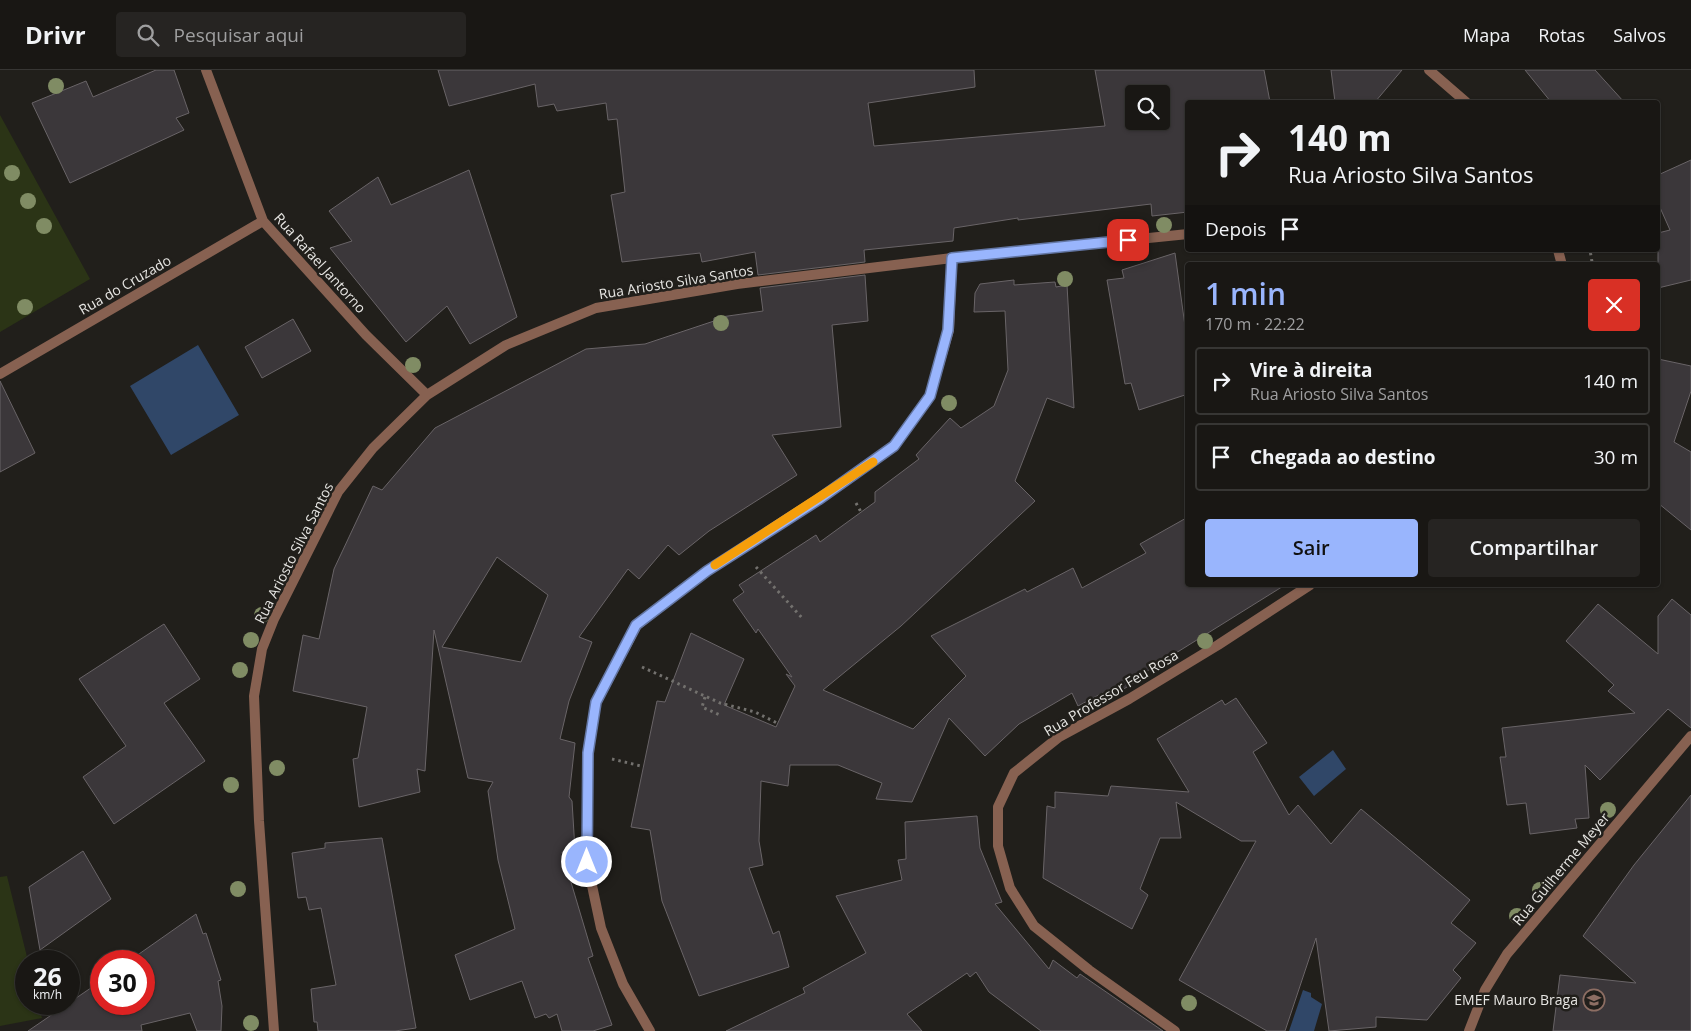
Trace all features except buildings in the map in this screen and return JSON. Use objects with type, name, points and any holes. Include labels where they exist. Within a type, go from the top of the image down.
[{"type":"street","name":"Rua Rafael Jantorno","points":[[206,70],[263,221],[366,335],[427,395]]},
{"type":"street","points":[[1429,70],[1456,98]]},
{"type":"street","name":"Rua do Cruzado","points":[[0,374],[263,221]]},
{"type":"street","name":"Rua Ariosto Silva Santos","points":[[274,1031],[259,821],[254,696],[262,649],[274,619],[338,492],[373,448],[427,395],[506,345],[596,308],[737,284],[952,258],[1185,234]]},
{"type":"street","points":[[650,1031],[623,984],[601,928],[587,862],[588,753],[596,702],[636,625],[699,577],[818,500],[894,446],[930,396],[948,330],[952,258]]},
{"type":"street","name":"Rua Professor Feu Rosa","points":[[1175,1031],[1089,970],[1034,926],[1010,888],[998,846],[998,807],[1014,773],[1059,736],[1129,699],[1202,655],[1307,587]]},
{"type":"street","name":"Rua Guilherme Meyer","points":[[1469,1031],[1485,990],[1508,954],[1691,736]]},
{"type":"path","points":[[751,561],[802,620]]},
{"type":"path","points":[[619,657],[720,703],[755,712],[777,723]]},
{"type":"path","points":[[705,696],[702,707],[720,715]]},
{"type":"green space","points":[[0,115],[90,279],[0,332]]},
{"type":"green space","points":[[7,876],[25,950],[15,950],[15,1015],[41,1015],[42,1018],[0,1026],[0,877]]},
{"type":"water","points":[[198,345],[239,415],[171,455],[130,386]]},
{"type":"water","points":[[1333,750],[1346,769],[1314,796],[1299,777]]},
{"type":"water","points":[[1303,990],[1311,993],[1311,997],[1322,1004],[1314,1031],[1289,1031]]},
{"type":"slow traffic","points":[[715,565],[818,500],[873,462]]},
{"type":"place","name":"EMEF Mauro Braga","points":[[1594,1000]]},
{"type":"route","points":[[587,862],[588,753],[596,702],[636,625],[707,571],[818,500],[894,446],[930,396],[948,330],[952,258],[1128,240]]}]
